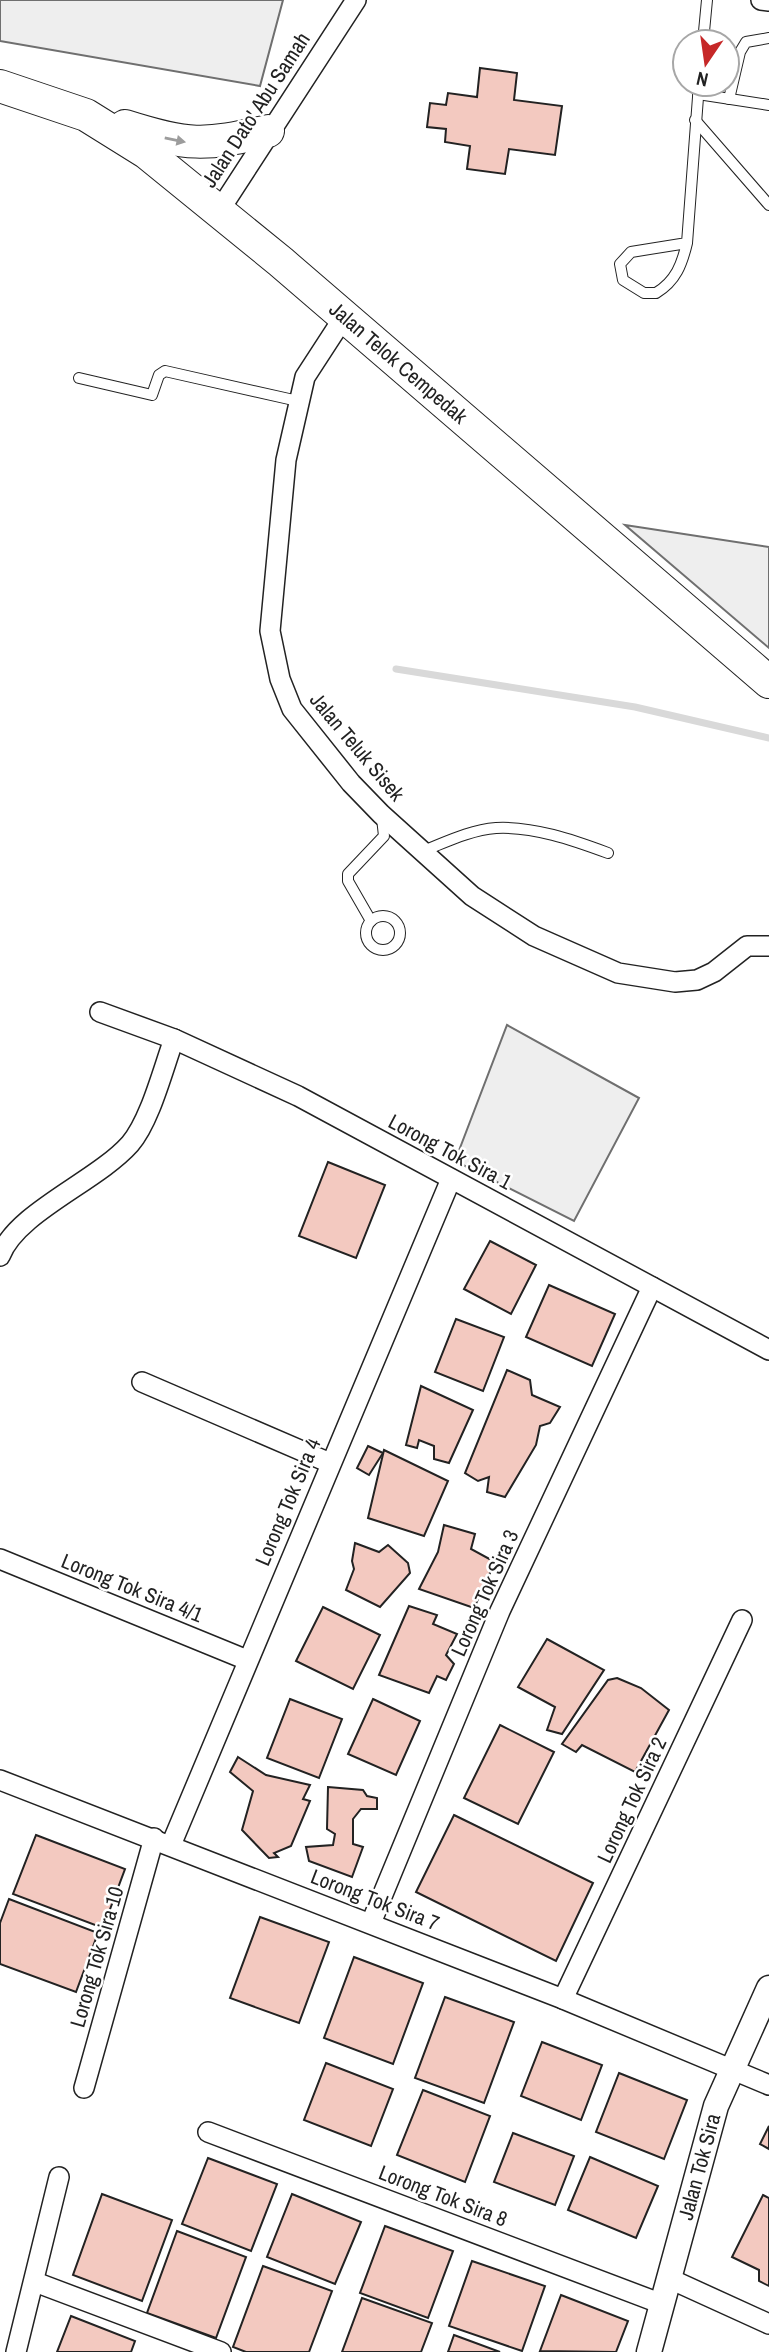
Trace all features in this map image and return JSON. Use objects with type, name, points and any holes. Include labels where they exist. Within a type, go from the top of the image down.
[{"type":"main road","name":"Jalan Telok Cempedak","points":[[0,86],[86,114],[147,153],[344,317],[769,682]]},
{"type":"main road","points":[[86,114],[184,143],[209,144],[268,131]]},
{"type":"street","name":"Jalan Dato' Abu Samah","points":[[219,211],[268,131],[356,0]]},
{"type":"street","points":[[761,0],[769,1]]},
{"type":"street","name":"Jalan Teluk Sisek","points":[[344,317],[305,377],[286,460],[271,603],[273,652],[292,709],[351,783],[381,814],[472,896],[534,936],[618,974],[675,982],[697,980],[714,972],[747,946],[769,946]]},
{"type":"street","name":"Lorong Tok Sira 1","points":[[100,1012],[174,1040],[298,1096],[769,1350]]},
{"type":"street","points":[[0,1256],[17,1231],[113,1162],[133,1141],[174,1040]]},
{"type":"street","name":"Lorong Tok Sira 4","points":[[162,1842],[247,1660],[451,1179]]},
{"type":"street","name":"Lorong Tok Sira 3","points":[[371,1923],[500,1612],[652,1287]]},
{"type":"street","points":[[142,1382],[330,1463]]},
{"type":"street","name":"Lorong Tok Sira 4/1","points":[[0,1559],[247,1660]]},
{"type":"street","name":"Lorong Tok Sira 2","points":[[563,1999],[742,1620]]},
{"type":"street","name":"Lorong Tok Sira 7","points":[[0,1780],[563,1999],[769,2085]]},
{"type":"street","name":"Lorong Tok Sira 10","points":[[84,2088],[162,1842]]},
{"type":"street","name":"Jalan Tok Sira","points":[[649,2352],[716,2106],[730,2069],[769,1988]]},
{"type":"street","name":"Lorong Tok Sira 8","points":[[208,2132],[662,2304]]},
{"type":"street","points":[[16,2352],[59,2177]]},
{"type":"street","points":[[668,2278],[769,2323]]},
{"type":"street","points":[[35,2282],[221,2352]]},
{"type":"lane","points":[[704,28],[707,0]]},
{"type":"lane","points":[[729,99],[740,52],[746,42],[769,38]]},
{"type":"lane","points":[[687,243],[631,252],[620,264],[623,281],[644,293],[656,293],[676,275],[687,243],[697,98]]},
{"type":"lane","points":[[726,98],[769,105]]},
{"type":"lane","points":[[695,120],[769,205]]},
{"type":"lane","points":[[79,378],[152,395],[159,375],[165,371],[298,401]]},
{"type":"lane","points":[[371,921],[348,881],[348,874],[384,836],[385,827],[381,814]]},
{"type":"lane","points":[[422,852],[465,835],[496,828],[545,833],[608,853]]},
{"type":"shaded area","points":[[0,0],[283,0],[260,86],[0,41]]},
{"type":"shaded area","points":[[625,525],[769,547],[769,648]]},
{"type":"shaded area","points":[[507,1025],[639,1098],[574,1221],[455,1161]]},
{"type":"building","points":[[480,68],[517,73],[514,100],[562,106],[555,155],[509,149],[505,174],[467,169],[470,146],[445,142],[446,129],[427,127],[430,103],[446,105],[448,93],[477,97]]},
{"type":"building","points":[[328,1162],[385,1185],[356,1258],[299,1236]]},
{"type":"building","points":[[490,1241],[536,1265],[511,1314],[464,1289]]},
{"type":"building","points":[[549,1285],[615,1314],[592,1366],[526,1337]]},
{"type":"building","points":[[456,1319],[504,1337],[483,1391],[435,1372]]},
{"type":"building","points":[[507,1370],[530,1380],[532,1395],[560,1407],[550,1423],[540,1426],[536,1445],[505,1497],[487,1492],[489,1477],[478,1481],[465,1473]]},
{"type":"building","points":[[421,1386],[473,1410],[449,1463],[434,1459],[434,1446],[419,1440],[417,1448],[406,1445]]},
{"type":"building","points":[[368,1446],[383,1453],[369,1475],[357,1468]]},
{"type":"building","points":[[384,1450],[448,1481],[424,1536],[368,1518]]},
{"type":"building","points":[[444,1525],[475,1534],[471,1549],[495,1562],[474,1608],[419,1589],[438,1552]]},
{"type":"building","points":[[355,1543],[379,1552],[388,1545],[408,1563],[410,1573],[380,1607],[346,1590],[354,1569],[352,1561]]},
{"type":"building","points":[[409,1606],[437,1615],[433,1624],[457,1634],[446,1655],[454,1664],[446,1680],[437,1676],[429,1693],[379,1675]]},
{"type":"building","points":[[323,1607],[380,1635],[353,1689],[296,1661]]},
{"type":"building","points":[[547,1639],[604,1670],[562,1734],[547,1730],[555,1707],[518,1687]]},
{"type":"building","points":[[617,1678],[641,1688],[669,1710],[635,1772],[582,1745],[576,1752],[562,1744],[608,1680]]},
{"type":"building","points":[[290,1699],[342,1719],[319,1778],[267,1758]]},
{"type":"building","points":[[373,1699],[420,1721],[396,1775],[348,1754]]},
{"type":"building","points":[[500,1725],[554,1752],[518,1824],[464,1798]]},
{"type":"building","points":[[238,1757],[266,1775],[310,1785],[303,1799],[310,1801],[291,1846],[274,1853],[278,1857],[269,1858],[242,1830],[253,1791],[230,1772]]},
{"type":"building","points":[[328,1787],[363,1790],[367,1796],[377,1798],[377,1809],[361,1809],[353,1819],[353,1844],[363,1847],[352,1877],[309,1861],[306,1847],[333,1845],[335,1834],[327,1829]]},
{"type":"building","points":[[454,1815],[593,1883],[556,1961],[416,1892]]},
{"type":"building","points":[[36,1835],[125,1869],[103,1928],[13,1894]]},
{"type":"building","points":[[9,1899],[98,1933],[76,1992],[0,1964],[0,1923]]},
{"type":"building","points":[[260,1917],[329,1942],[299,2023],[230,1998]]},
{"type":"building","points":[[354,1957],[423,1983],[393,2064],[324,2038]]},
{"type":"building","points":[[445,1997],[514,2022],[484,2103],[415,2078]]},
{"type":"building","points":[[542,2042],[602,2065],[581,2120],[521,2096]]},
{"type":"building","points":[[326,2063],[393,2089],[371,2146],[304,2120]]},
{"type":"building","points":[[619,2073],[687,2100],[664,2159],[596,2132]]},
{"type":"building","points":[[423,2090],[490,2116],[465,2182],[397,2155]]},
{"type":"building","points":[[769,2126],[769,2149],[760,2144]]},
{"type":"building","points":[[513,2133],[574,2156],[555,2205],[494,2182]]},
{"type":"building","points":[[590,2157],[658,2186],[636,2238],[568,2210]]},
{"type":"building","points":[[208,2158],[277,2184],[251,2251],[182,2224]]},
{"type":"building","points":[[102,2194],[172,2220],[142,2301],[73,2275]]},
{"type":"building","points":[[292,2194],[361,2222],[335,2284],[267,2257]]},
{"type":"building","points":[[763,2195],[769,2198],[769,2286],[759,2281],[759,2270],[732,2257]]},
{"type":"building","points":[[385,2226],[453,2251],[428,2318],[360,2293]]},
{"type":"building","points":[[177,2231],[246,2257],[216,2338],[147,2313]]},
{"type":"building","points":[[472,2261],[545,2286],[522,2351],[449,2326]]},
{"type":"building","points":[[263,2266],[332,2291],[309,2352],[246,2352],[233,2347]]},
{"type":"building","points":[[561,2295],[628,2321],[616,2352],[540,2351]]},
{"type":"building","points":[[362,2298],[432,2323],[421,2352],[342,2352]]},
{"type":"building","points":[[71,2316],[135,2341],[131,2352],[57,2352]]},
{"type":"building","points":[[454,2335],[500,2352],[448,2352]]},
{"type":"waterway","points":[[396,669],[635,707],[769,738]]}]
